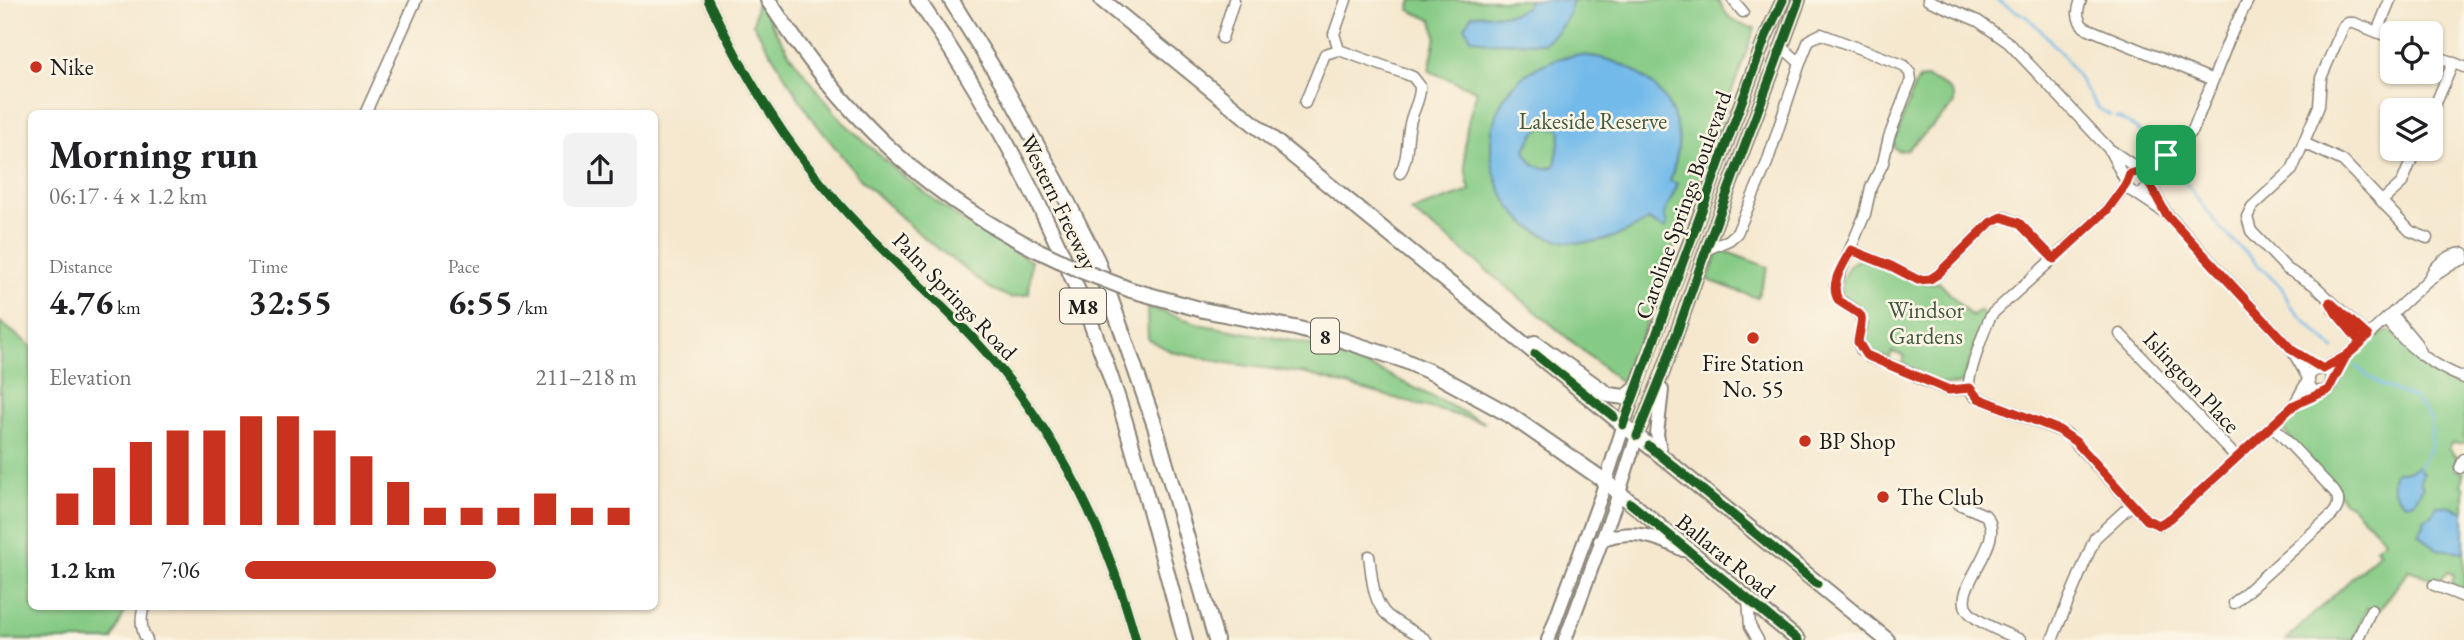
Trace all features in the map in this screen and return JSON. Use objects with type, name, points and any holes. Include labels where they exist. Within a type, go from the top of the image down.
[{"type":"highway","name":"8","points":[[768,0],[809,61],[836,95],[903,163],[988,224],[1082,271],[1131,289],[1203,310],[1307,331],[1404,360],[1508,414],[1606,482],[1619,494]]},
{"type":"highway","name":"Western Freeway","points":[[918,0],[978,92],[1061,251],[1118,398],[1185,640]]},
{"type":"highway","name":"Western Freeway","points":[[951,0],[1003,84],[1097,260],[1156,426],[1216,640]]},
{"type":"highway","points":[[1102,0],[1480,310],[1537,345],[1609,396],[1625,397],[1635,390]]},
{"type":"highway","name":"Ballarat Road","points":[[1480,310],[1887,640]]},
{"type":"highway","name":"Ballarat Road","points":[[1619,494],[1798,640]]},
{"type":"main road","name":"Caroline Springs Boulevard","points":[[1548,640],[1606,482],[1635,390],[1766,36],[1783,0]]},
{"type":"main road","name":"Caroline Springs Boulevard","points":[[1566,638],[1619,494],[1637,436],[1799,0]]},
{"type":"main road","points":[[1730,133],[1746,139]]},
{"type":"main road","points":[[1677,278],[1693,284]]},
{"type":"main road","points":[[1661,456],[1657,434],[1663,372]]},
{"type":"main road","points":[[1600,541],[1619,534],[1643,535],[1673,544],[1698,558]]},
{"type":"street","points":[[367,110],[416,0]]},
{"type":"street","name":"Palm Springs Road","points":[[708,0],[765,108],[799,157],[841,206],[985,352],[1012,383],[1057,448],[1090,509],[1117,578],[1136,640]]},
{"type":"street","points":[[1222,38],[1234,0]]},
{"type":"street","points":[[1339,50],[1334,34],[1346,0]]},
{"type":"street","points":[[1733,0],[1743,12]]},
{"type":"street","points":[[1928,0],[1979,21],[2009,43],[2109,149],[2146,174],[2166,214]]},
{"type":"street","points":[[2081,0],[2077,11],[2079,21],[2084,27],[2213,80]]},
{"type":"street","points":[[2248,0],[2193,130],[2166,155],[2130,174],[2107,210],[1992,314],[1983,331],[1969,381],[1970,388],[1978,398],[2067,434],[2150,522],[2159,525],[2165,524],[2294,405],[2328,390],[2346,356]]},
{"type":"street","points":[[2377,32],[2390,0]]},
{"type":"street","points":[[2364,339],[2314,285],[2287,269],[2251,231],[2247,223],[2250,208],[2288,175],[2304,144],[2320,102],[2322,75],[2342,29],[2351,22],[2380,33]]},
{"type":"street","points":[[1781,46],[1800,63],[1809,40],[1821,34],[1909,69],[1911,76],[1851,250],[1837,279],[1835,293],[1839,301],[1855,310],[1861,317],[1858,342],[1861,351],[1872,359],[1949,390],[1970,388]]},
{"type":"street","points":[[1305,103],[1325,54],[1339,50],[1413,77],[1420,86],[1419,97],[1408,131],[1406,160],[1400,173]]},
{"type":"street","points":[[2443,59],[2464,67]]},
{"type":"street","name":"Caroline Springs Boulevard","points":[[1706,250],[1729,240],[1737,233],[1775,142],[1800,63]]},
{"type":"street","points":[[2438,98],[2453,63]]},
{"type":"street","points":[[2304,144],[2343,161],[2410,231],[2427,238]]},
{"type":"street","points":[[2109,149],[2129,190],[2166,214],[2292,350],[2310,387],[2319,393]]},
{"type":"street","points":[[2107,210],[2136,193],[2145,191],[2166,155]]},
{"type":"street","points":[[2382,201],[2402,183],[2411,161]]},
{"type":"street","points":[[1851,250],[1891,266],[1912,278],[1927,280],[1938,274],[1991,222],[2006,217],[2019,223],[2054,259]]},
{"type":"street","points":[[2428,281],[2433,271],[2446,258],[2464,253]]},
{"type":"street","points":[[2294,405],[2313,371],[2346,356],[2428,281],[2457,260],[2464,259]]},
{"type":"street","points":[[2389,317],[2435,366],[2464,378]]},
{"type":"street","name":"Islington Place","points":[[2120,334],[2236,457]]},
{"type":"street","points":[[2292,350],[2331,374],[2333,381]]},
{"type":"street","points":[[2234,603],[2332,515],[2338,504],[2337,495],[2272,425]]},
{"type":"street","points":[[2052,640],[2095,538],[2132,503]]},
{"type":"street","points":[[1959,504],[1985,515],[1992,529],[1990,540],[1966,593],[1966,607],[1972,614],[2021,640]]},
{"type":"street","points":[[1369,556],[1375,592],[1382,610],[1426,640]]},
{"type":"street","points":[[2434,585],[2464,597]]},
{"type":"street","points":[[1748,599],[1750,626],[1758,640]]},
{"type":"street","points":[[143,610],[142,626],[147,640]]},
{"type":"street","points":[[2357,640],[2371,610]]},
{"type":"green space","points":[[757,0],[791,56],[841,120],[898,172],[965,223],[1031,261],[1029,294],[1011,298],[989,288],[923,237],[862,181],[810,116],[753,24]]},
{"type":"green space","name":"Lakeside Reserve","points":[[1412,0],[1715,0],[1720,2],[1733,20],[1755,28],[1624,385],[1455,244],[1411,211],[1470,191],[1465,165],[1465,141],[1477,91],[1429,71],[1436,36],[1432,20],[1409,10]]},
{"type":"green space","points":[[1927,78],[1950,91],[1954,105],[1907,150],[1898,151],[1894,147],[1895,140],[1915,85],[1919,79]]},
{"type":"green space","points":[[1719,249],[1768,267],[1757,298],[1708,280]]},
{"type":"green space","name":"Windsor Gardens","points":[[1862,259],[1929,284],[1939,282],[1972,317],[1980,310],[1985,317],[1962,383],[1955,385],[1940,382],[1902,364],[1905,356],[1892,352],[1889,359],[1867,349],[1865,311],[1845,298],[1841,287],[1850,266]]},
{"type":"green space","points":[[1147,307],[1203,325],[1303,343],[1346,357],[1389,375],[1485,423],[1307,374],[1172,352],[1148,339]]},
{"type":"green space","points":[[0,322],[28,344],[28,610],[126,610],[112,640],[0,640]]},
{"type":"green space","points":[[2387,331],[2392,332],[2431,369],[2464,383],[2464,443],[2451,443],[2449,448],[2457,457],[2454,469],[2464,473],[2464,594],[2456,590],[2452,583],[2454,575],[2448,572],[2438,581],[2409,570],[2378,612],[2367,608],[2353,640],[2286,640],[2380,552],[2376,548],[2385,540],[2353,507],[2343,501],[2283,430],[2283,422],[2292,411],[2325,393],[2350,360]]},
{"type":"water","points":[[1529,0],[1573,0],[1563,24],[1544,43],[1487,42],[1471,38],[1465,27],[1472,15],[1504,15],[1520,11]]},
{"type":"water","points":[[1576,55],[1610,61],[1626,67],[1654,86],[1665,99],[1678,132],[1678,151],[1670,181],[1678,184],[1664,214],[1667,225],[1665,229],[1648,220],[1595,241],[1551,238],[1518,216],[1497,182],[1491,142],[1501,104],[1529,72]],"holes":[[[1542,128],[1557,128],[1561,132],[1555,166],[1540,167],[1529,159],[1525,149],[1535,133]]]},
{"type":"water","points":[[2416,466],[2423,473],[2420,481],[2423,487],[2414,502],[2405,504],[2394,489],[2395,471],[2408,471]]},
{"type":"water","points":[[2436,506],[2449,506],[2464,512],[2464,552],[2436,549],[2419,533],[2424,519],[2433,514]]},
{"type":"waterway","points":[[1996,0],[2027,17],[2043,32],[2066,59],[2098,108],[2110,115]]},
{"type":"waterway","points":[[2116,117],[2133,126],[2158,150]]},
{"type":"waterway","points":[[2172,165],[2221,229],[2282,288],[2291,307],[2334,349]]},
{"type":"waterway","points":[[2356,367],[2381,385],[2414,398],[2432,421],[2431,447],[2417,469]]},
{"type":"cycle path","points":[[708,0],[766,107],[800,157],[860,227],[972,336],[1033,414],[1071,474],[1087,506],[1114,571],[1136,640]]},
{"type":"cycle path","points":[[1623,425],[1766,36],[1783,0]]},
{"type":"cycle path","points":[[1637,436],[1799,0]]},
{"type":"cycle path","points":[[1535,354],[1614,417]]},
{"type":"cycle path","points":[[1649,446],[1817,584]]},
{"type":"cycle path","points":[[1630,503],[1798,640]]},
{"type":"place","name":"Nike","points":[[36,67]]},
{"type":"place","name":"Fire Station No. 55","points":[[1753,338]]},
{"type":"place","name":"BP Shop","points":[[1805,441]]},
{"type":"place","name":"The Club","points":[[1883,497]]},
{"type":"route","points":[[2166,155],[2128,175],[2126,184],[2107,210],[2054,259],[2019,223],[2002,217],[1991,222],[1934,278],[1912,278],[1891,266],[1851,250],[1835,285],[1839,301],[1852,307],[1861,317],[1858,342],[1859,348],[1866,355],[1949,390],[1970,388],[1978,398],[2067,434],[2147,520],[2159,525],[2165,524],[2294,405],[2332,386],[2346,356],[2361,343],[2336,313],[2330,302],[2368,336],[2346,356],[2323,369],[2292,350],[2166,214],[2149,183],[2166,155]]}]
